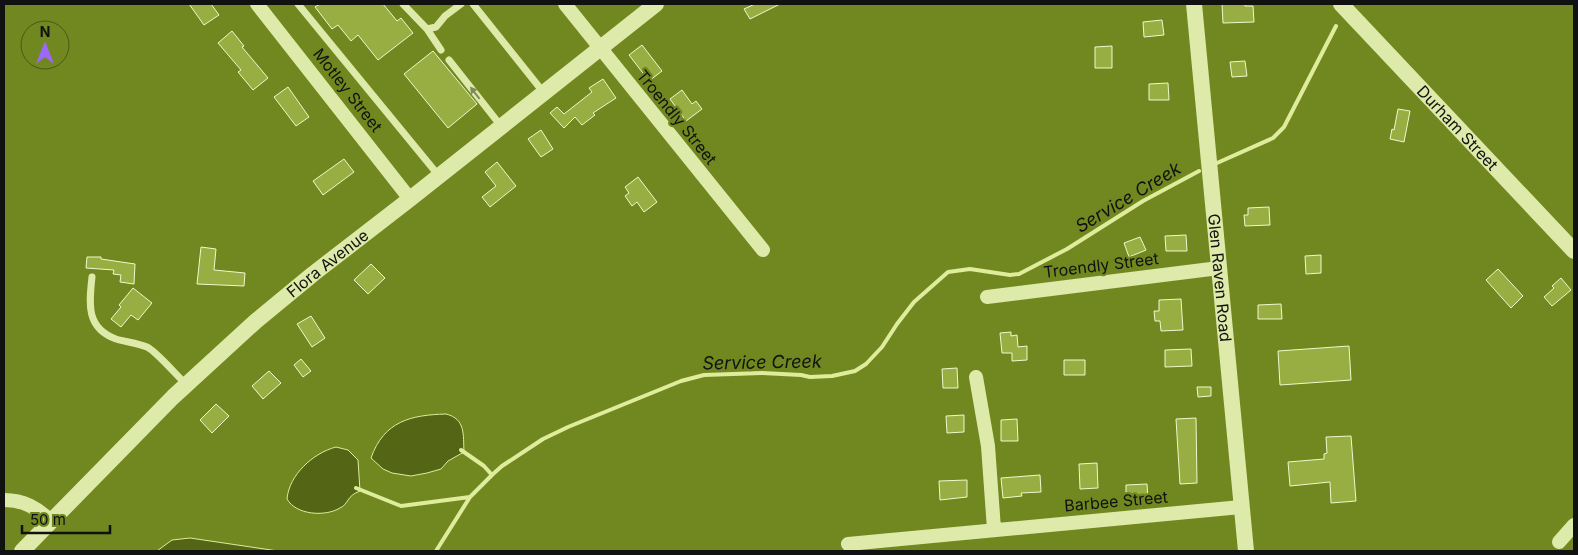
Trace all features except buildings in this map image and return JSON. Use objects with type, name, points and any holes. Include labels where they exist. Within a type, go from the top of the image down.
[{"type":"street","name":"Troendly Street","points":[[565,4],[763,250]]},
{"type":"street","name":"Flora Avenue","points":[[22,551],[186,385],[256,321],[656,4]]},
{"type":"street","name":"Glen Raven Road","points":[[1194,4],[1246,551]]},
{"type":"street","name":"Durham Street","points":[[1341,4],[1574,251]]},
{"type":"street","name":"Motley Street","points":[[260,5],[410,199]]},
{"type":"street","name":"Troendly Street","points":[[987,297],[1219,268]]},
{"type":"street","points":[[976,377],[988,446],[994,530]]},
{"type":"street","points":[[4,500],[23,502],[40,511],[51,521]]},
{"type":"street","name":"Barbee Street","points":[[848,544],[884,546],[994,530],[1242,506]]},
{"type":"street","points":[[1559,542],[1574,525]]},
{"type":"lane","points":[[298,4],[439,176]]},
{"type":"lane","points":[[403,4],[422,26],[428,29],[441,50]]},
{"type":"lane","points":[[428,29],[436,28],[445,16],[461,4]]},
{"type":"lane","points":[[473,4],[544,93]]},
{"type":"lane","points":[[449,60],[501,127]]},
{"type":"lane","points":[[92,277],[91,316],[98,329],[115,338],[148,347],[186,385]]},
{"type":"shaded area","points":[[446,414],[457,420],[462,428],[464,452],[448,461],[441,469],[411,476],[392,473],[383,469],[371,458],[383,436],[400,422],[421,416]]},
{"type":"shaded area","points":[[336,447],[348,450],[358,460],[360,491],[352,495],[343,506],[327,513],[311,513],[291,504],[287,499],[292,482],[297,474],[319,454]]},
{"type":"shaded area","points":[[190,538],[278,551],[157,551],[172,540]]},
{"type":"waterway","name":"Service Creek","points":[[1217,163],[1273,138],[1284,127],[1336,26]]},
{"type":"waterway","name":"Service Creek","points":[[436,551],[470,497],[502,466],[543,439],[681,381],[704,375],[762,373],[810,377],[832,376],[855,371],[866,364],[882,347],[914,302],[948,272],[970,269],[1010,275],[1019,274],[1067,249],[1143,201],[1199,171]]},
{"type":"waterway","points":[[461,450],[484,466],[492,475]]},
{"type":"waterway","points":[[356,488],[401,506],[470,497]]}]
